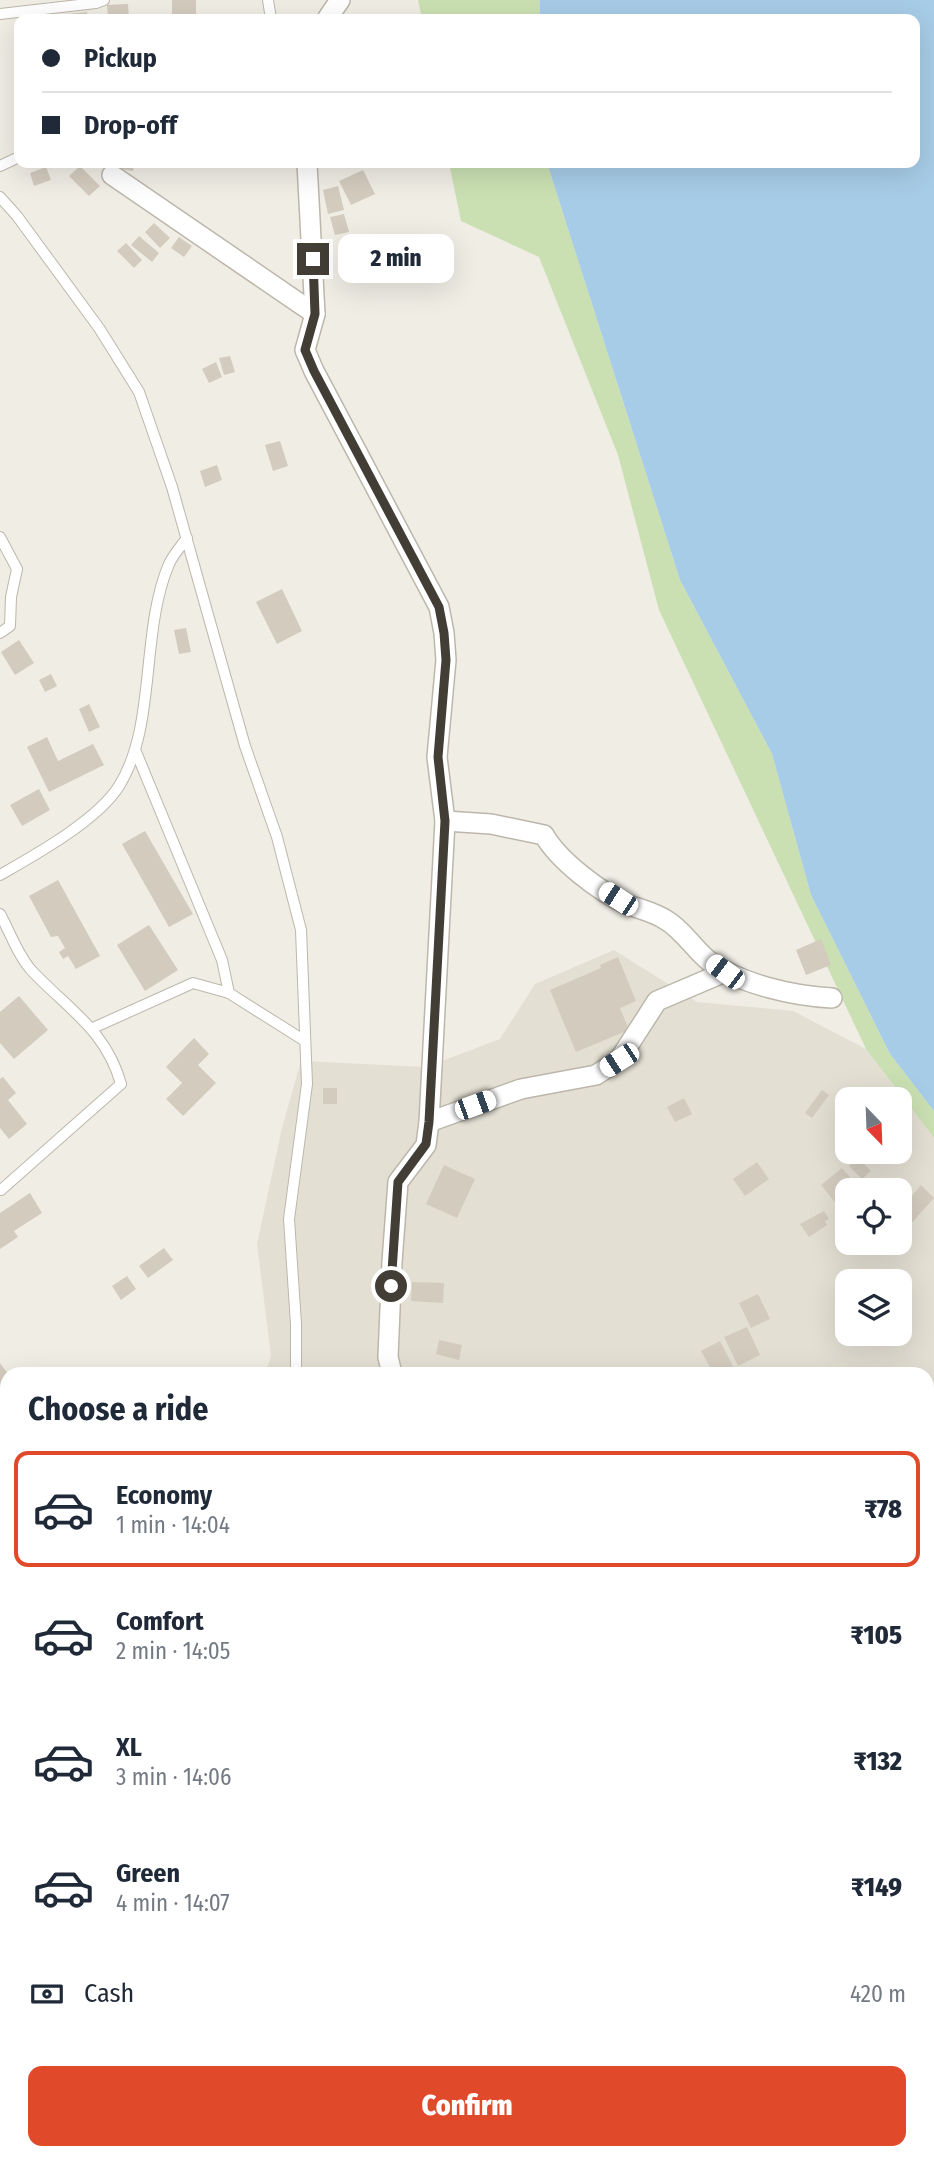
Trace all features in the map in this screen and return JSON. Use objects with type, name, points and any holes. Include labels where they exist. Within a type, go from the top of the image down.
[{"type":"street","points":[[307,168],[315,314],[305,350],[439,607],[446,660],[438,757],[445,821],[429,1122],[426,1144],[398,1182],[388,1357],[390,1367]]},
{"type":"street","points":[[112,175],[315,314]]},
{"type":"street","points":[[445,821],[491,824],[544,835],[559,856],[594,884],[618,899],[666,920],[725,972],[804,996],[832,998]]},
{"type":"street","points":[[429,1122],[522,1089],[596,1075],[619,1060],[657,1001],[725,972]]},
{"type":"lane","points":[[0,14],[99,1]]},
{"type":"lane","points":[[0,197],[17,216],[99,328],[139,392],[172,487],[245,746],[277,837],[301,930],[307,1084],[289,1219],[296,1367]]},
{"type":"lane","points":[[0,537],[17,569],[11,597],[10,626],[0,633]]},
{"type":"lane","points":[[0,875],[55,843],[102,806],[118,788],[136,752],[159,591],[170,561],[187,538]]},
{"type":"lane","points":[[136,752],[222,960],[229,993]]},
{"type":"lane","points":[[0,914],[29,969],[93,1028],[117,1067],[121,1084],[1,1190]]},
{"type":"lane","points":[[93,1028],[193,984],[229,993],[305,1041]]},
{"type":"shaded area","points":[[614,950],[697,1002],[793,1011],[866,1049],[895,1087],[835,1087],[835,1164],[912,1164],[912,1109],[934,1138],[934,1367],[267,1367],[271,1356],[257,1244],[282,1128],[301,1061],[426,1067],[500,1039],[535,984]]},
{"type":"green space","points":[[418,0],[540,0],[540,14],[421,14]]},
{"type":"green space","points":[[450,168],[549,168],[680,580],[772,754],[811,895],[890,1054],[934,1111],[934,1138],[912,1109],[912,1087],[895,1087],[866,1049],[659,610],[618,455],[539,257],[461,221]]},
{"type":"water","points":[[540,0],[934,0],[934,1111],[890,1054],[811,895],[772,754],[680,580],[549,168],[920,168],[920,14],[540,14]]},
{"type":"building","points":[[172,0],[196,0],[196,14],[172,14]]},
{"type":"building","points":[[128,4],[129,14],[108,14],[107,5]]},
{"type":"building","points":[[46,168],[51,180],[34,186],[30,173]]},
{"type":"building","points":[[78,168],[82,168],[100,186],[89,196],[69,176]]},
{"type":"building","points":[[363,170],[375,194],[351,205],[339,181]]},
{"type":"building","points":[[338,186],[344,210],[328,214],[323,190]]},
{"type":"building","points":[[344,214],[349,232],[335,235],[330,217]]},
{"type":"building","points":[[154,223],[170,238],[160,248],[145,232]]},
{"type":"building","points":[[139,236],[159,253],[152,262],[131,245]]},
{"type":"building","points":[[179,237],[192,246],[184,257],[171,248]]},
{"type":"building","points":[[126,243],[142,260],[134,268],[117,251]]},
{"type":"building","points":[[230,356],[235,372],[224,375],[219,358]]},
{"type":"building","points":[[216,362],[222,377],[209,383],[202,369]]},
{"type":"building","points":[[280,441],[288,466],[273,471],[265,445]]},
{"type":"building","points":[[217,465],[222,480],[205,487],[200,471]]},
{"type":"building","points":[[282,589],[302,631],[277,644],[256,602]]},
{"type":"building","points":[[186,628],[191,652],[179,654],[174,630]]},
{"type":"building","points":[[19,640],[34,663],[15,675],[1,652]]},
{"type":"building","points":[[51,674],[57,686],[45,692],[39,680]]},
{"type":"building","points":[[89,704],[100,727],[89,732],[79,709]]},
{"type":"building","points":[[47,737],[58,761],[93,744],[104,765],[49,792],[27,747]]},
{"type":"building","points":[[39,789],[50,810],[22,826],[10,805]]},
{"type":"building","points":[[145,831],[193,914],[169,927],[122,844]]},
{"type":"building","points":[[58,880],[100,956],[76,969],[68,956],[63,959],[59,952],[65,948],[58,936],[51,937],[29,896]]},
{"type":"building","points":[[149,925],[178,970],[145,991],[117,945]]},
{"type":"building","points":[[821,939],[831,965],[806,975],[796,950]]},
{"type":"building","points":[[618,957],[636,1001],[620,1008],[629,1030],[576,1052],[550,990],[601,968],[600,965]]},
{"type":"building","points":[[19,996],[48,1030],[14,1059],[0,1043],[0,1012]]},
{"type":"building","points":[[194,1038],[209,1054],[198,1065],[216,1083],[183,1116],[166,1099],[182,1083],[166,1067]]},
{"type":"building","points":[[3,1077],[16,1093],[8,1100],[27,1124],[9,1139],[0,1128],[0,1079]]},
{"type":"building","points":[[323,1088],[337,1088],[337,1104],[323,1104]]},
{"type":"building","points":[[822,1090],[829,1095],[812,1118],[805,1113]]},
{"type":"building","points":[[684,1098],[692,1114],[675,1122],[667,1107]]},
{"type":"building","points":[[757,1162],[769,1179],[745,1196],[733,1179]]},
{"type":"building","points":[[864,1164],[871,1171],[861,1178],[849,1166]]},
{"type":"building","points":[[444,1165],[475,1179],[457,1218],[426,1204]]},
{"type":"building","points":[[842,1168],[851,1178],[835,1178],[835,1202],[821,1185]]},
{"type":"building","points":[[921,1185],[934,1198],[912,1222],[912,1196]]},
{"type":"building","points":[[30,1193],[42,1213],[14,1231],[18,1237],[0,1249],[0,1213]]},
{"type":"building","points":[[824,1211],[829,1219],[825,1221],[827,1225],[809,1237],[800,1224]]},
{"type":"building","points":[[164,1248],[173,1260],[148,1278],[139,1266]]},
{"type":"building","points":[[127,1276],[136,1289],[121,1300],[112,1286]]},
{"type":"building","points":[[412,1282],[444,1283],[443,1303],[411,1301]]},
{"type":"building","points":[[758,1294],[770,1319],[751,1328],[739,1303]]},
{"type":"building","points":[[747,1327],[760,1355],[738,1366],[724,1337]]},
{"type":"building","points":[[439,1340],[462,1345],[459,1360],[436,1354]]},
{"type":"building","points":[[720,1341],[733,1367],[710,1367],[701,1351]]},
{"type":"route","points":[[313,259],[315,314],[305,350],[439,607],[444,633],[446,660],[438,757],[445,821],[429,1122],[426,1144],[398,1182],[391,1286]]}]
